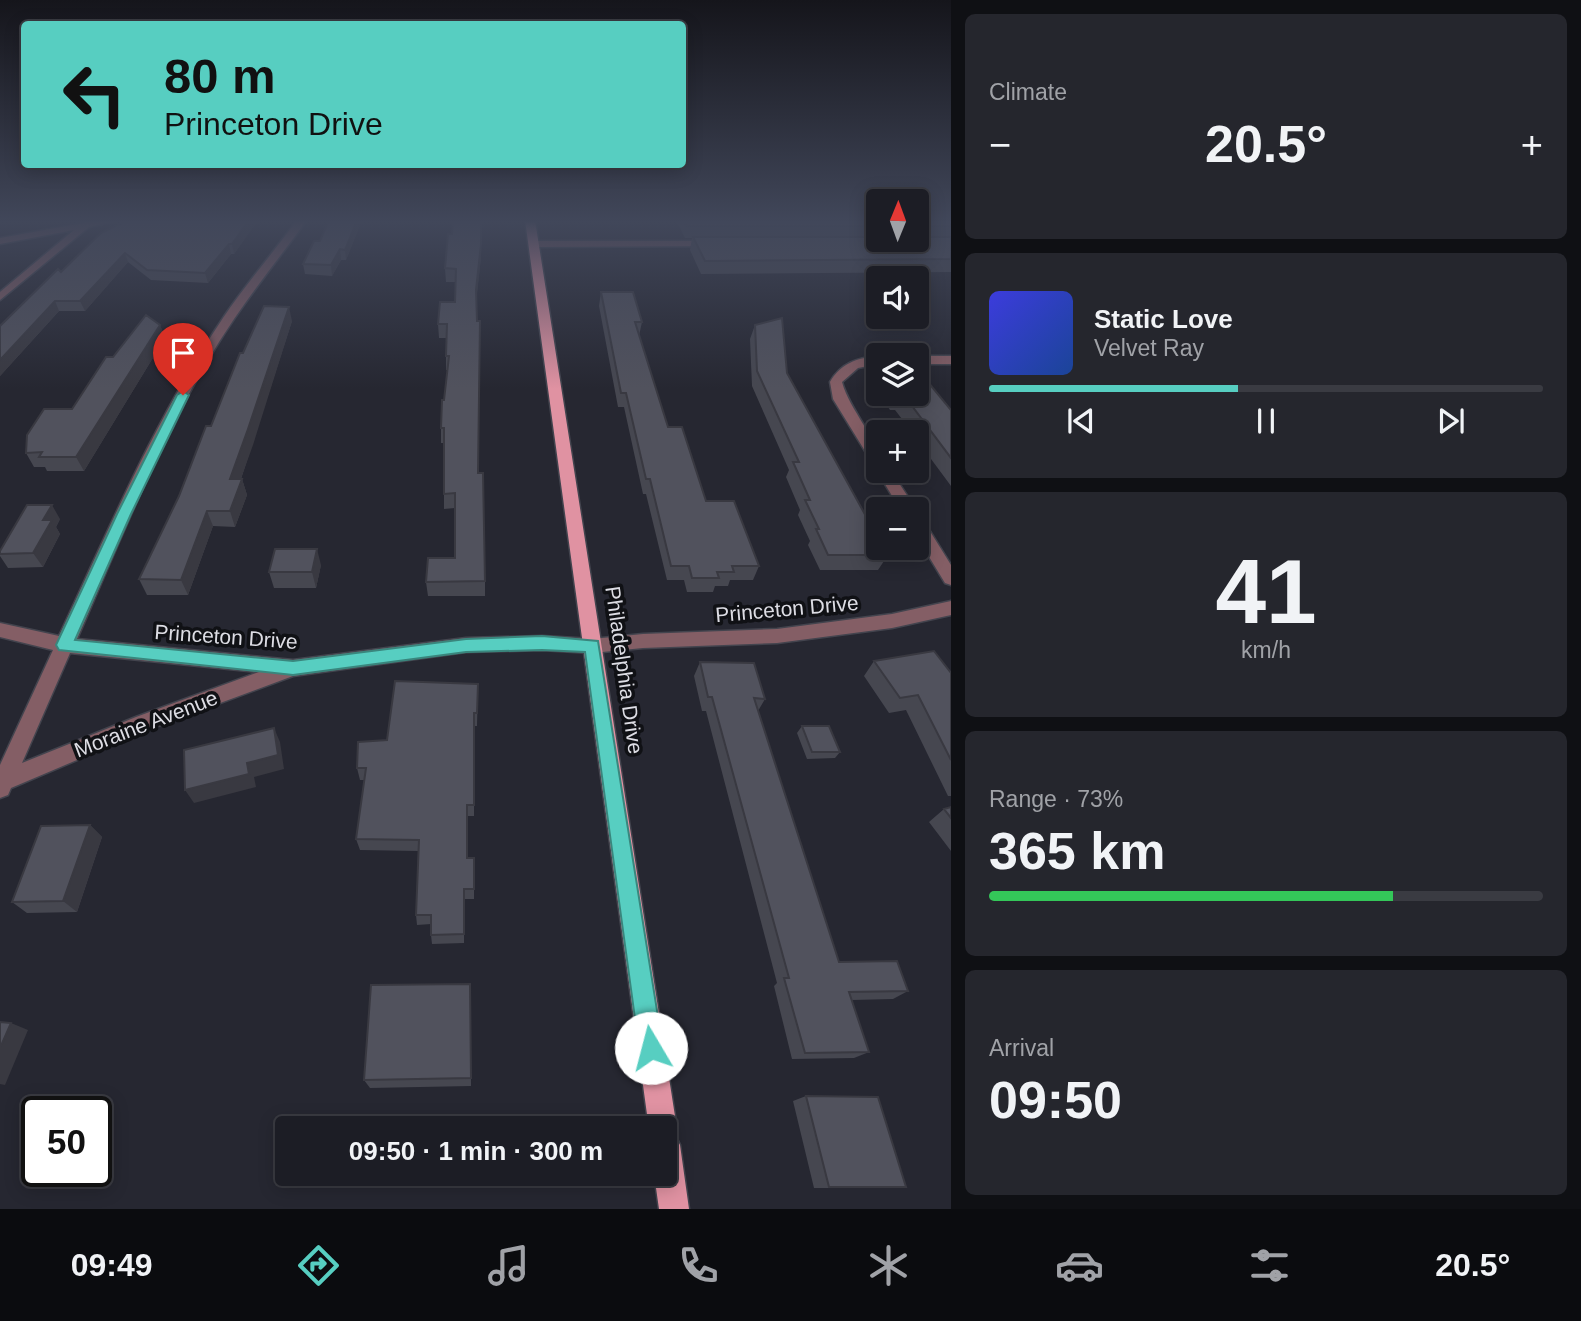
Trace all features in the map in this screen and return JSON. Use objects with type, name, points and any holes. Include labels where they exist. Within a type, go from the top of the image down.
[{"type":"main road","name":"Philadelphia Drive","points":[[539,276],[661,1116]]},
{"type":"main road","points":[[671,1186],[674,1209]]},
{"type":"street","points":[[0,297],[25,276]]},
{"type":"street","points":[[1,784],[124,514],[183,395],[229,319],[260,276]]},
{"type":"street","points":[[929,360],[951,360]]},
{"type":"street","points":[[866,362],[841,371],[835,382],[840,399],[866,441]]},
{"type":"street","points":[[929,543],[951,579]]},
{"type":"street","name":"Princeton Drive","points":[[0,630],[65,645],[293,668],[466,645],[542,643],[592,646],[643,641],[788,635],[892,621],[951,608]]},
{"type":"street","name":"Moraine Avenue","points":[[1,784],[143,723],[293,668]]},
{"type":"building","points":[[50,276],[103,276],[80,301],[55,301],[0,360],[0,326]]},
{"type":"building","points":[[456,276],[477,276],[477,321],[480,321],[478,473],[483,473],[485,581],[426,582],[428,558],[455,558],[455,493],[444,494],[444,428],[441,428],[449,356],[446,356],[447,324],[438,324],[440,302],[455,302]]},
{"type":"building","points":[[601,292],[633,292],[642,322],[635,322],[668,427],[682,427],[706,501],[734,501],[759,566],[732,566],[734,572],[717,572],[719,578],[692,578],[689,566],[671,566],[650,479],[646,479],[626,393],[621,393]]},
{"type":"building","points":[[264,306],[289,307],[230,479],[242,479],[230,511],[207,511],[181,580],[139,579],[179,496],[206,426],[211,426],[240,353],[243,353]]},
{"type":"building","points":[[146,315],[160,325],[76,457],[39,457],[42,452],[26,453],[27,435],[44,409],[72,409],[106,357],[113,357]]},
{"type":"building","points":[[782,318],[787,373],[866,516],[866,555],[828,555],[805,500],[810,500],[793,462],[799,462],[757,371],[755,325]]},
{"type":"building","points":[[929,383],[951,410],[951,458],[929,429],[929,420],[922,420],[912,406],[929,406]]},
{"type":"building","points":[[27,505],[52,505],[43,520],[52,520],[33,553],[0,554],[0,551]]},
{"type":"building","points":[[275,549],[317,549],[312,572],[269,572]]},
{"type":"building","points":[[934,651],[951,673],[951,760],[918,695],[900,698],[874,661]]},
{"type":"building","points":[[700,662],[754,663],[765,699],[754,698],[839,962],[897,961],[908,991],[849,992],[869,1052],[805,1053],[784,978],[789,978]]},
{"type":"building","points":[[395,681],[478,684],[477,713],[474,713],[474,805],[467,805],[467,858],[474,858],[474,889],[464,889],[464,934],[431,935],[431,915],[416,915],[419,840],[356,839],[366,768],[357,768],[358,742],[387,740]]},
{"type":"building","points":[[802,726],[829,726],[840,752],[812,752]]},
{"type":"building","points":[[274,728],[278,755],[247,763],[249,774],[185,790],[184,750]]},
{"type":"building","points":[[951,807],[951,818],[944,809]]},
{"type":"building","points":[[90,825],[63,901],[12,902],[41,826]]},
{"type":"building","points":[[470,984],[471,1078],[364,1080],[371,985]]},
{"type":"building","points":[[0,1022],[11,1023],[0,1048]]},
{"type":"building","points":[[806,1096],[878,1097],[906,1187],[829,1187]]},
{"type":"route","points":[[183,395],[124,514],[65,645],[293,668],[388,653],[466,645],[542,643],[592,646],[651,1048]]}]
